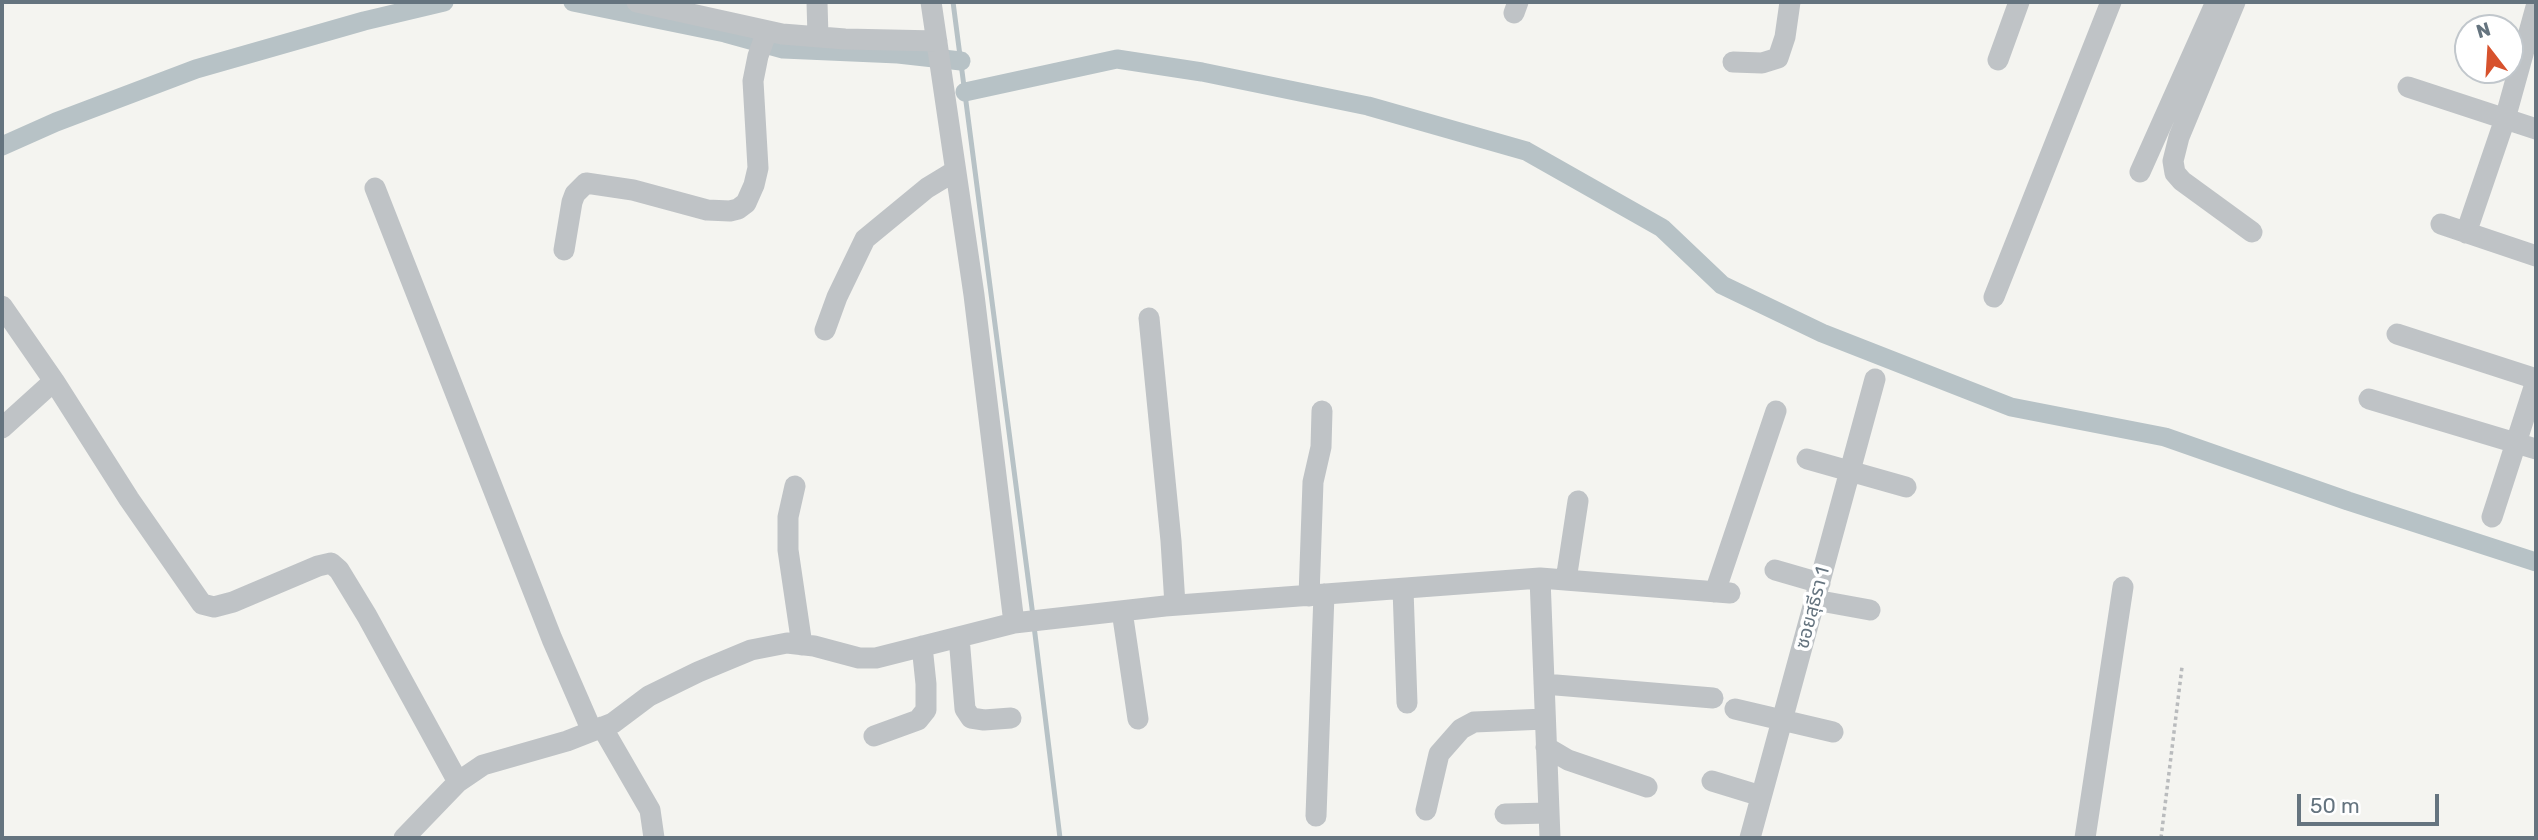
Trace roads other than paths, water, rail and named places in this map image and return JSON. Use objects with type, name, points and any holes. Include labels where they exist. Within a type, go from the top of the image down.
[{"type":"street","points":[[637,2],[764,39],[818,37],[939,52]]},
{"type":"street","points":[[817,2],[818,37]]},
{"type":"street","points":[[932,2],[974,295],[1016,623]]},
{"type":"street","points":[[1733,62],[1762,63],[1778,58],[1785,37],[1790,2]]},
{"type":"street","points":[[1998,60],[2019,2]]},
{"type":"street","points":[[1994,297],[2111,2]]},
{"type":"street","points":[[2140,172],[2216,2]]},
{"type":"street","points":[[2235,2],[2179,137],[2173,161],[2175,173],[2182,181],[2252,232]]},
{"type":"street","points":[[2466,233],[2505,119],[2536,7]]},
{"type":"street","points":[[564,250],[568,216],[575,194],[586,183],[633,190],[707,210],[730,211],[746,203],[758,168],[753,81],[764,39]]},
{"type":"street","points":[[2408,87],[2536,129]]},
{"type":"street","points":[[825,330],[836,297],[865,239],[927,188],[955,171]]},
{"type":"street","points":[[375,188],[552,639],[597,729],[650,810],[654,838]]},
{"type":"street","points":[[2441,224],[2536,256]]},
{"type":"street","points":[[4,315],[54,381],[129,499],[202,604],[214,607],[233,602],[318,566],[331,563],[339,570],[392,660],[458,782]]},
{"type":"street","points":[[1149,318],[1175,605]]},
{"type":"street","points":[[2398,334],[2536,380],[2491,517]]},
{"type":"street","name":"ซอยสุธีรา 1","points":[[1750,838],[1875,379]]},
{"type":"street","points":[[2,428],[54,381]]},
{"type":"street","points":[[2369,399],[2536,449]]},
{"type":"street","points":[[1316,816],[1313,482],[1321,447],[1322,411]]},
{"type":"street","points":[[404,838],[458,782],[483,765],[567,741],[613,723],[649,696],[698,672],[751,650],[787,643],[859,658],[876,658],[1016,623],[1175,605],[1540,578],[1723,592],[1776,411]]},
{"type":"street","points":[[1807,459],[1906,487]]},
{"type":"street","points":[[795,486],[788,517],[788,550],[802,645]]},
{"type":"street","points":[[1566,580],[1578,501]]},
{"type":"street","points":[[1775,570],[1817,591],[1870,610]]},
{"type":"street","points":[[1540,578],[1550,838]]},
{"type":"street","points":[[2085,838],[2123,587]]},
{"type":"street","points":[[1403,589],[1408,703]]},
{"type":"street","points":[[1122,611],[1138,719]]},
{"type":"street","points":[[959,637],[965,709],[971,718],[1011,718]]},
{"type":"street","points":[[874,736],[918,720],[926,710],[922,646]]},
{"type":"street","points":[[1544,684],[1713,698]]},
{"type":"street","points":[[1735,709],[1833,732]]},
{"type":"street","points":[[1426,810],[1439,754],[1461,729],[1474,722],[1545,719]]},
{"type":"street","points":[[1546,747],[1568,760],[1647,787]]},
{"type":"street","points":[[1712,781],[1761,796]]},
{"type":"street","points":[[1505,814],[1549,813]]},
{"type":"waterway","points":[[2,146],[56,122],[196,69],[364,21],[444,2]]},
{"type":"waterway","points":[[573,2],[725,33],[783,49],[898,54],[961,61]]},
{"type":"waterway","points":[[953,2],[1033,616]]},
{"type":"waterway","points":[[965,92],[1117,59],[1202,72],[1368,106],[1526,151],[1662,228],[1722,285],[1822,333],[2011,407],[2165,437],[2348,501],[2536,562]]},
{"type":"waterway","points":[[1034,626],[1060,838]]}]
